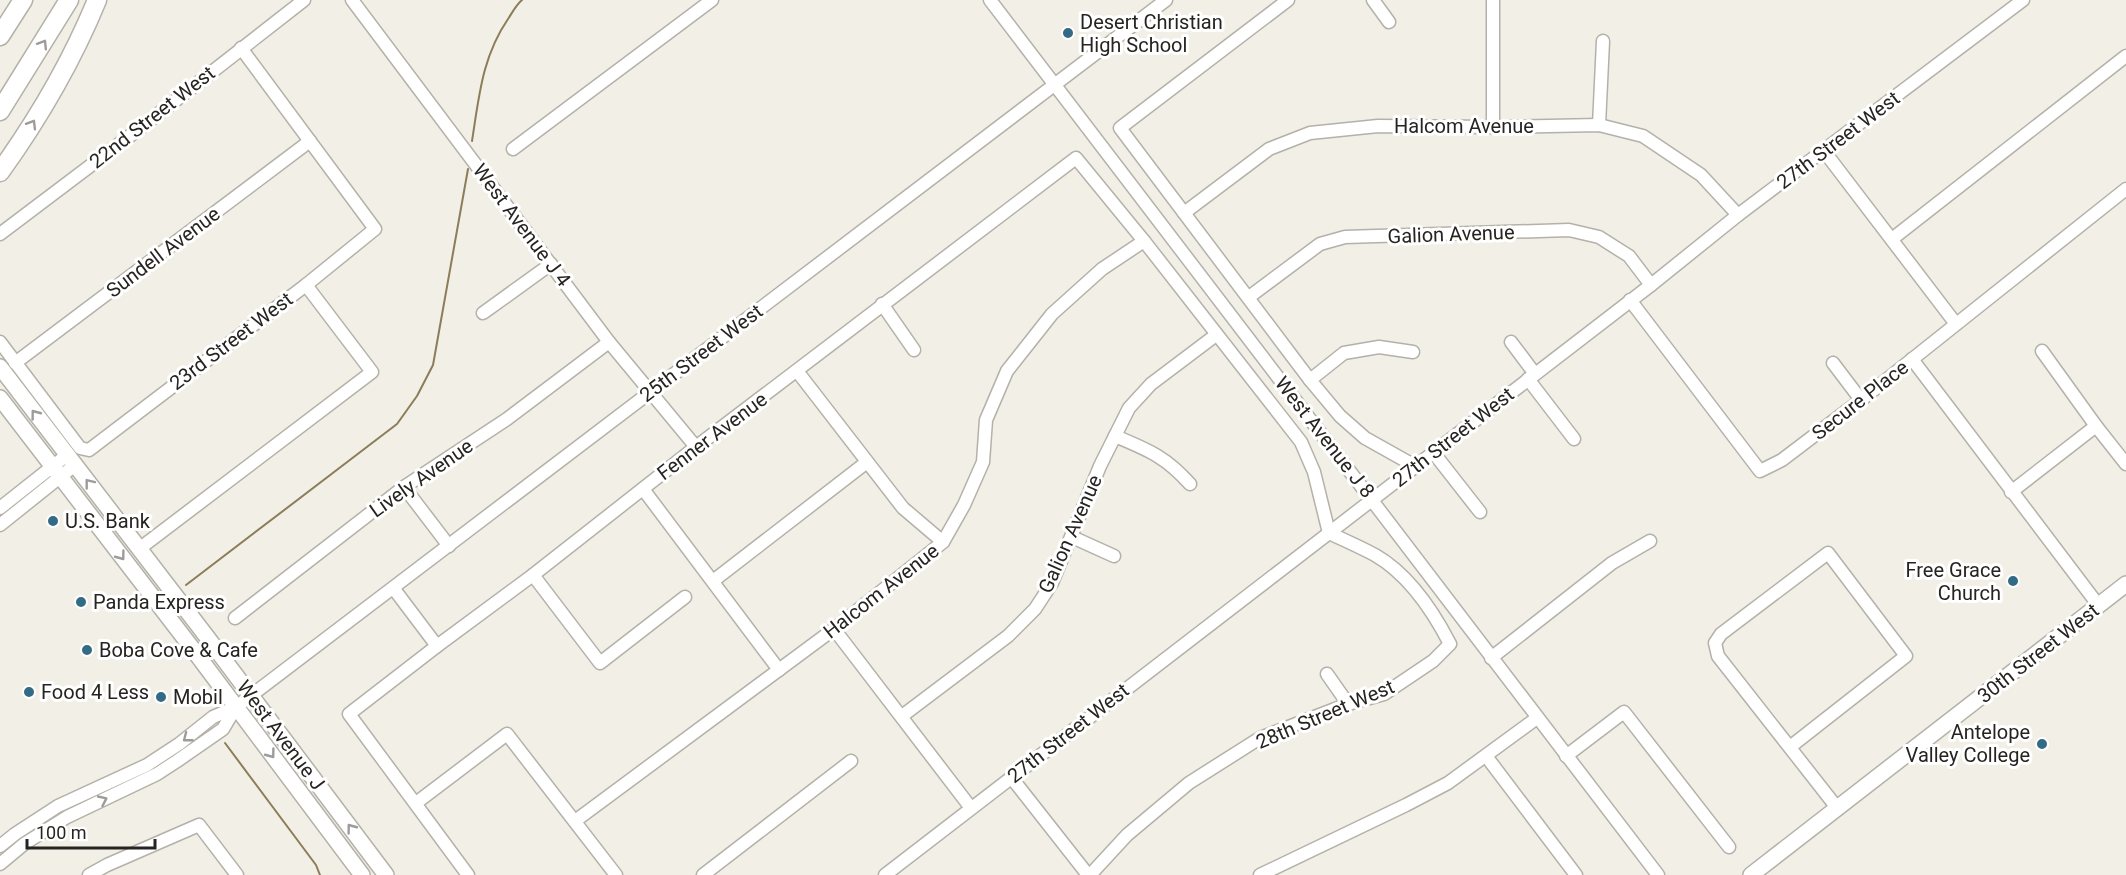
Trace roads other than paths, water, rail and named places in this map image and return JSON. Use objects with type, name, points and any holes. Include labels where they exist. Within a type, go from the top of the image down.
[{"type":"highway","points":[[0,36],[23,0]]},
{"type":"highway","points":[[0,111],[69,0]]},
{"type":"highway","points":[[0,172],[20,145],[57,83],[97,0]]},
{"type":"main road","name":"West Avenue J","points":[[0,367],[386,875]]},
{"type":"main road","name":"West Avenue J","points":[[0,398],[362,875]]},
{"type":"main road","name":"30th Street West","points":[[1751,875],[2126,585]]},
{"type":"street","name":"22nd Street West","points":[[0,234],[304,0]]},
{"type":"street","name":"West Avenue J 4","points":[[352,0],[609,342],[696,447]]},
{"type":"street","points":[[513,149],[712,0]]},
{"type":"street","name":"West Avenue J 8","points":[[990,0],[1658,875]]},
{"type":"street","name":"25th Street West","points":[[0,846],[58,806],[147,765],[179,744],[213,717],[236,707],[252,696],[1166,0]]},
{"type":"street","points":[[1288,0],[1120,128],[1310,380],[1340,416],[1365,438],[1415,466]]},
{"type":"street","points":[[1373,0],[1389,21]]},
{"type":"street","points":[[1493,0],[1493,127]]},
{"type":"street","name":"27th Street West","points":[[885,875],[1651,285],[1738,215],[2022,0]]},
{"type":"street","points":[[1599,125],[1603,41]]},
{"type":"street","points":[[241,48],[310,141]]},
{"type":"street","points":[[1892,239],[2126,56]]},
{"type":"street","name":"Halcom Avenue","points":[[1184,213],[1269,148],[1310,133],[1378,126],[1599,125],[1643,136],[1701,175],[1738,215]]},
{"type":"street","name":"23rd Street West","points":[[15,363],[80,448],[89,450],[306,285],[375,229],[310,141]]},
{"type":"street","name":"Sundell Avenue","points":[[15,363],[310,141]]},
{"type":"street","points":[[1824,151],[1956,324]]},
{"type":"street","name":"Fenner Avenue","points":[[416,803],[349,714],[437,646],[533,575],[882,304],[1076,158],[1144,241]]},
{"type":"street","name":"Secure Place","points":[[1630,300],[1760,471],[1782,460],[1861,400],[2126,189]]},
{"type":"street","name":"Galion Avenue","points":[[1249,297],[1320,244],[1357,236],[1569,230],[1599,237],[1629,256],[1651,285]]},
{"type":"street","points":[[1144,241],[1301,442],[1314,472],[1329,532]]},
{"type":"street","name":"Halcom Avenue","points":[[575,821],[834,629],[943,542],[964,505],[983,462],[986,420],[1007,371],[1052,314],[1102,269],[1144,241]]},
{"type":"street","points":[[483,313],[551,264]]},
{"type":"street","points":[[140,549],[372,372],[306,285]]},
{"type":"street","points":[[882,304],[914,350]]},
{"type":"street","name":"Galion Avenue","points":[[902,716],[1008,636],[1035,609],[1052,583],[1100,466],[1129,408],[1151,384],[1216,335]]},
{"type":"street","points":[[0,342],[15,363]]},
{"type":"street","name":"Lively Avenue","points":[[235,618],[404,487],[507,419],[609,342]]},
{"type":"street","points":[[1511,342],[1574,439]]},
{"type":"street","points":[[1310,380],[1344,353],[1379,347],[1413,352]]},
{"type":"street","points":[[2042,351],[2126,464]]},
{"type":"street","points":[[1912,359],[2099,606]]},
{"type":"street","points":[[1833,363],[1861,400]]},
{"type":"street","points":[[797,371],[903,508],[943,542]]},
{"type":"street","points":[[2011,492],[2096,426]]},
{"type":"street","points":[[1115,436],[1160,456],[1190,484]]},
{"type":"street","points":[[1433,452],[1480,512]]},
{"type":"street","points":[[0,525],[71,460]]},
{"type":"street","points":[[713,581],[867,462]]},
{"type":"street","points":[[0,508],[56,472]]},
{"type":"street","points":[[404,487],[449,546]]},
{"type":"street","points":[[643,489],[779,670]]},
{"type":"street","name":"28th Street West","points":[[1089,875],[1127,835],[1189,783],[1260,738],[1348,704],[1384,694],[1433,661],[1450,644],[1439,624],[1401,574],[1376,556],[1329,532]]},
{"type":"street","points":[[1072,537],[1114,556]]},
{"type":"street","points":[[1491,658],[1612,563],[1650,541]]},
{"type":"street","points":[[1790,747],[1906,656],[1828,553],[1721,634],[1715,643],[1718,656],[1838,809]]},
{"type":"street","points":[[533,575],[600,663],[685,597]]},
{"type":"street","points":[[394,589],[437,646]]},
{"type":"street","points":[[834,629],[971,808]]},
{"type":"street","points":[[1327,674],[1348,704]]},
{"type":"street","name":"25th Street West","points":[[0,864],[24,844],[67,817],[157,774],[177,761],[223,729],[236,707]]},
{"type":"street","points":[[1566,756],[1624,712],[1729,847]]},
{"type":"street","points":[[1260,875],[1448,783],[1537,718]]},
{"type":"street","points":[[468,875],[416,803],[507,734],[616,875]]},
{"type":"street","points":[[1486,756],[1576,875]]},
{"type":"street","points":[[703,875],[851,761]]},
{"type":"street","points":[[1011,777],[1089,875]]},
{"type":"street","points":[[89,875],[110,870],[199,825],[237,875]]},
{"type":"waterway","points":[[472,141],[483,78],[492,48],[499,33],[522,0]]},
{"type":"waterway","points":[[186,585],[397,424],[417,396],[433,365],[468,169]]},
{"type":"waterway","points":[[225,743],[316,865],[320,875]]},
{"type":"place","name":"Desert Christian High School","points":[[1068,33]]},
{"type":"place","name":"U.S. Bank","points":[[53,521]]},
{"type":"place","name":"Free Grace Church","points":[[2013,581]]},
{"type":"place","name":"Panda Express","points":[[81,602]]},
{"type":"place","name":"Boba Cove & Cafe","points":[[87,650]]},
{"type":"place","name":"Food 4 Less","points":[[29,692]]},
{"type":"place","name":"Mobil","points":[[161,697]]},
{"type":"place","name":"Antelope Valley College","points":[[2042,744]]}]
